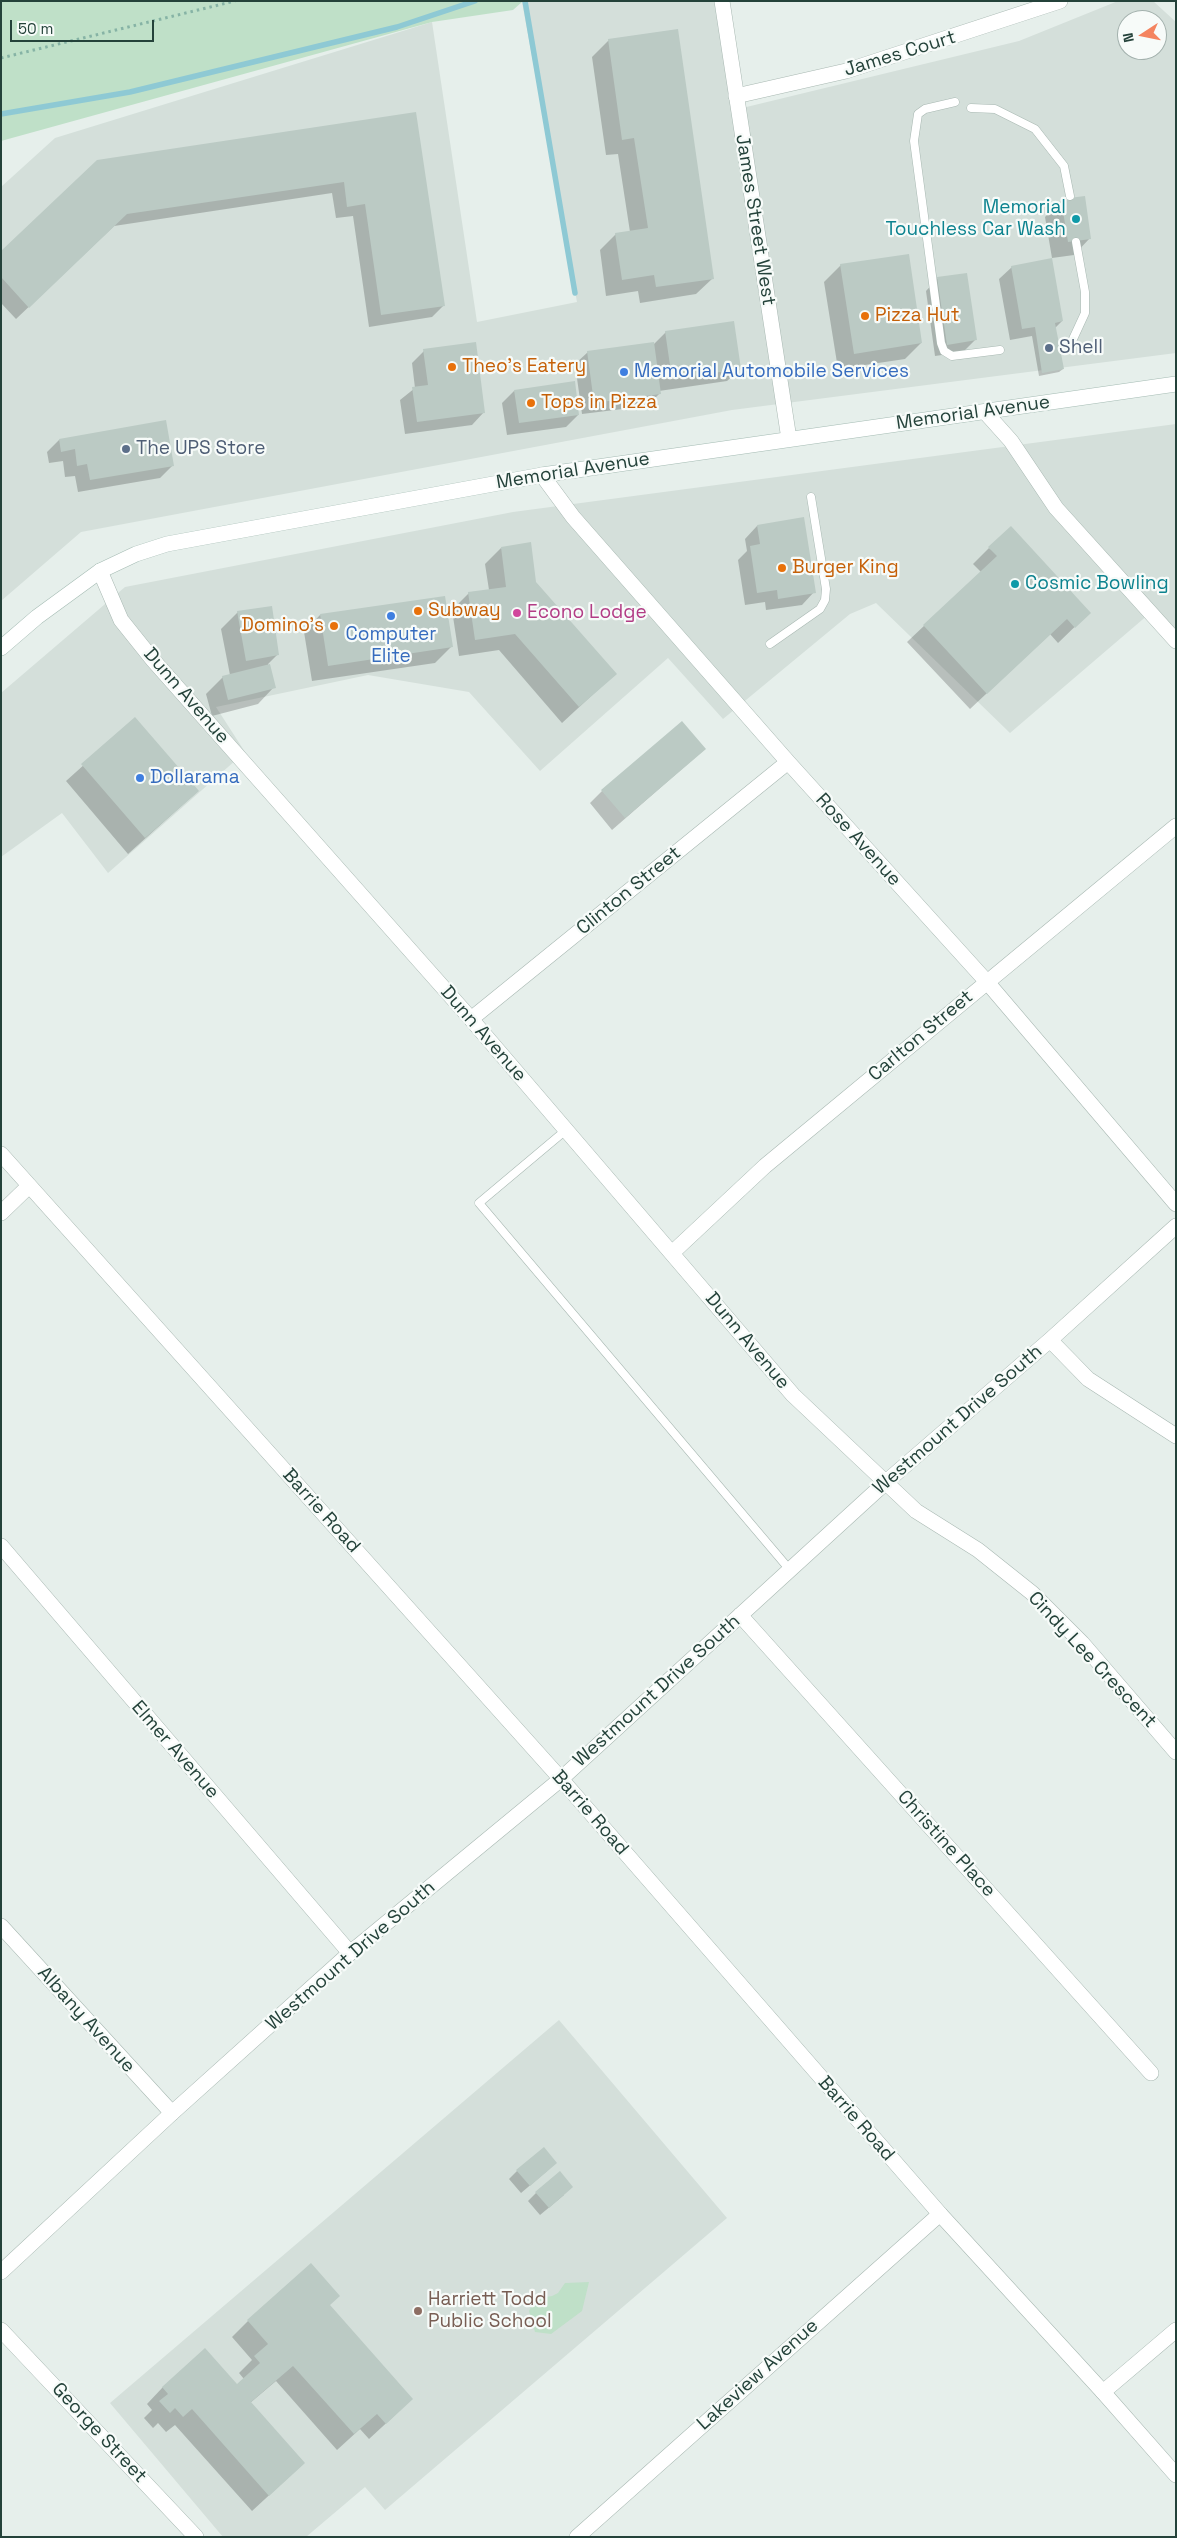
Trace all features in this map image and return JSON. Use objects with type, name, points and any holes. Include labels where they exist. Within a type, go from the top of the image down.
[{"type":"street","name":"James Street West","points":[[722,1],[789,439]]},
{"type":"street","name":"James Court","points":[[736,96],[846,72],[1060,1]]},
{"type":"street","name":"Memorial Avenue","points":[[1,648],[37,617],[100,571],[136,554],[167,544],[542,475],[1176,384]]},
{"type":"street","points":[[985,412],[1010,441],[1056,508],[1176,642]]},
{"type":"street","name":"Rose Avenue","points":[[542,475],[566,508],[788,762],[987,982],[1176,1204]]},
{"type":"street","name":"Dunn Avenue","points":[[100,571],[121,620],[154,660],[470,1019],[793,1395],[886,1482]]},
{"type":"street","name":"Clinton Street","points":[[470,1019],[788,762]]},
{"type":"street","name":"Carlton Street","points":[[672,1253],[765,1166],[1176,826]]},
{"type":"street","name":"Barrie Road","points":[[1,1154],[561,1779],[940,2214],[1104,2392],[1176,2475]]},
{"type":"street","points":[[1,1213],[29,1186]]},
{"type":"street","name":"Westmount Drive South","points":[[1,2272],[172,2113],[350,1954],[561,1779],[886,1482],[1050,1340],[1176,1226]]},
{"type":"street","points":[[1050,1340],[1088,1379],[1176,1436]]},
{"type":"street","name":"Cindy Lee Crescent","points":[[886,1482],[916,1511],[978,1550],[1032,1593],[1082,1643],[1176,1752]]},
{"type":"street","name":"Elmer Avenue","points":[[1,1546],[350,1954]]},
{"type":"street","name":"Christine Place","points":[[740,1615],[1151,2073]]},
{"type":"street","name":"Albany Avenue","points":[[1,1926],[172,2113]]},
{"type":"street","name":"Lakeview Avenue","points":[[577,2537],[940,2214]]},
{"type":"street","name":"George Street","points":[[1,2330],[196,2537]]},
{"type":"street","points":[[1104,2392],[1176,2330]]},
{"type":"lane","points":[[955,102],[924,109],[918,114],[914,141],[941,344],[944,351],[952,356],[1000,350]]},
{"type":"lane","points":[[971,108],[995,109],[1034,129],[1064,166],[1070,196]]},
{"type":"lane","points":[[1073,339],[1085,314],[1085,292],[1076,242]]},
{"type":"lane","points":[[770,644],[820,609],[825,600],[826,589],[811,498]]},
{"type":"lane","points":[[566,1130],[479,1203],[790,1570]]},
{"type":"path","points":[[1,58],[235,1]]},
{"type":"shaded area","points":[[715,1],[734,110],[1019,41],[1118,1],[1153,1],[1163,10],[1117,10],[1117,60],[1167,60],[1167,14],[1176,22],[1176,353],[732,410],[81,532],[1,601],[1,187],[55,138],[432,22],[477,322],[577,302],[522,2]]},
{"type":"shaded area","points":[[1176,424],[1176,641],[1149,614],[1010,733],[876,603],[850,614],[723,719],[668,658],[540,771],[469,692],[368,675],[216,707],[245,752],[108,873],[62,813],[1,857],[1,693],[125,587],[513,512]]},
{"type":"shaded area","name":"Harriett Todd Public School","points":[[559,2020],[727,2218],[385,2510],[365,2487],[306,2537],[223,2537],[110,2403]]},
{"type":"green space","points":[[1,1],[533,1],[522,2],[513,10],[432,22],[1,141]]},
{"type":"green space","points":[[589,2282],[582,2311],[551,2334],[535,2332],[529,2311],[535,2299],[558,2293],[565,2283]]},
{"type":"building","points":[[678,29],[714,279],[656,287],[654,275],[622,280],[615,233],[648,228],[634,138],[622,140],[608,39]]},
{"type":"building","points":[[416,112],[445,306],[381,315],[365,204],[347,207],[344,182],[127,214],[29,308],[1,277],[1,251],[97,160]]},
{"type":"building","name":"Memorial Touchless Car Wash","points":[[1085,196],[1091,239],[1068,242],[1061,199]]},
{"type":"building","points":[[909,254],[922,343],[854,354],[840,264]]},
{"type":"building","points":[[1052,258],[1063,321],[1055,323],[1064,369],[1042,373],[1035,327],[1022,329],[1011,266]]},
{"type":"building","points":[[967,273],[977,340],[947,345],[937,277]]},
{"type":"building","points":[[734,321],[741,369],[672,379],[665,331]]},
{"type":"building","name":"Theo's Eatery","points":[[476,342],[485,413],[417,422],[412,387],[428,385],[423,349]]},
{"type":"building","name":"Memorial Automobile Services","points":[[654,342],[661,394],[594,403],[587,351]]},
{"type":"building","points":[[575,381],[579,415],[519,423],[514,390]]},
{"type":"building","points":[[166,420],[174,466],[90,480],[87,464],[77,466],[75,449],[61,452],[59,439]]},
{"type":"building","name":"Burger King","points":[[804,517],[816,593],[778,599],[777,590],[757,593],[750,546],[760,544],[757,525]]},
{"type":"building","name":"Cosmic Bowling","points":[[1011,526],[1091,613],[1075,628],[1067,619],[987,694],[923,625],[997,556],[988,547]]},
{"type":"building","name":"Econo Lodge","points":[[531,542],[536,582],[617,674],[579,707],[515,634],[475,640],[468,592],[506,587],[501,547]]},
{"type":"building","points":[[445,596],[453,647],[328,666],[320,614]]},
{"type":"building","points":[[272,606],[279,655],[246,661],[237,611]]},
{"type":"building","points":[[270,664],[276,688],[228,700],[222,676]]},
{"type":"building","name":"Dollarama","points":[[135,717],[199,791],[145,838],[81,764]]},
{"type":"building","points":[[682,721],[706,749],[625,818],[601,790]]},
{"type":"building","points":[[544,2147],[557,2163],[530,2186],[516,2170]]},
{"type":"building","points":[[560,2171],[573,2187],[549,2208],[535,2192]]},
{"type":"building","points":[[311,2263],[340,2296],[330,2305],[413,2399],[386,2424],[377,2414],[354,2434],[293,2366],[251,2402],[305,2463],[269,2496],[192,2409],[183,2417],[175,2408],[170,2413],[159,2401],[168,2394],[162,2387],[205,2348],[237,2384],[260,2363],[254,2356],[268,2344],[247,2320]]},
{"type":"waterway","points":[[1,114],[130,92],[397,27],[475,1]]},
{"type":"waterway","points":[[525,1],[575,293]]},
{"type":"place","name":"Memorial Touchless Car Wash","points":[[1076,219]]},
{"type":"place","name":"Pizza Hut","points":[[865,316]]},
{"type":"place","name":"Shell","points":[[1049,348]]},
{"type":"place","name":"Theo's Eatery","points":[[452,367]]},
{"type":"place","name":"Memorial Automobile Services","points":[[624,372]]},
{"type":"place","name":"Tops in Pizza","points":[[531,403]]},
{"type":"place","name":"The UPS Store","points":[[126,449]]},
{"type":"place","name":"Burger King","points":[[782,568]]},
{"type":"place","name":"Cosmic Bowling","points":[[1015,584]]},
{"type":"place","name":"Subway","points":[[418,611]]},
{"type":"place","name":"Econo Lodge","points":[[517,613]]},
{"type":"place","name":"Computer Elite","points":[[391,616]]},
{"type":"place","name":"Domino's","points":[[334,626]]},
{"type":"place","name":"Dollarama","points":[[140,778]]},
{"type":"place","name":"Harriett Todd Public School","points":[[418,2311]]}]
